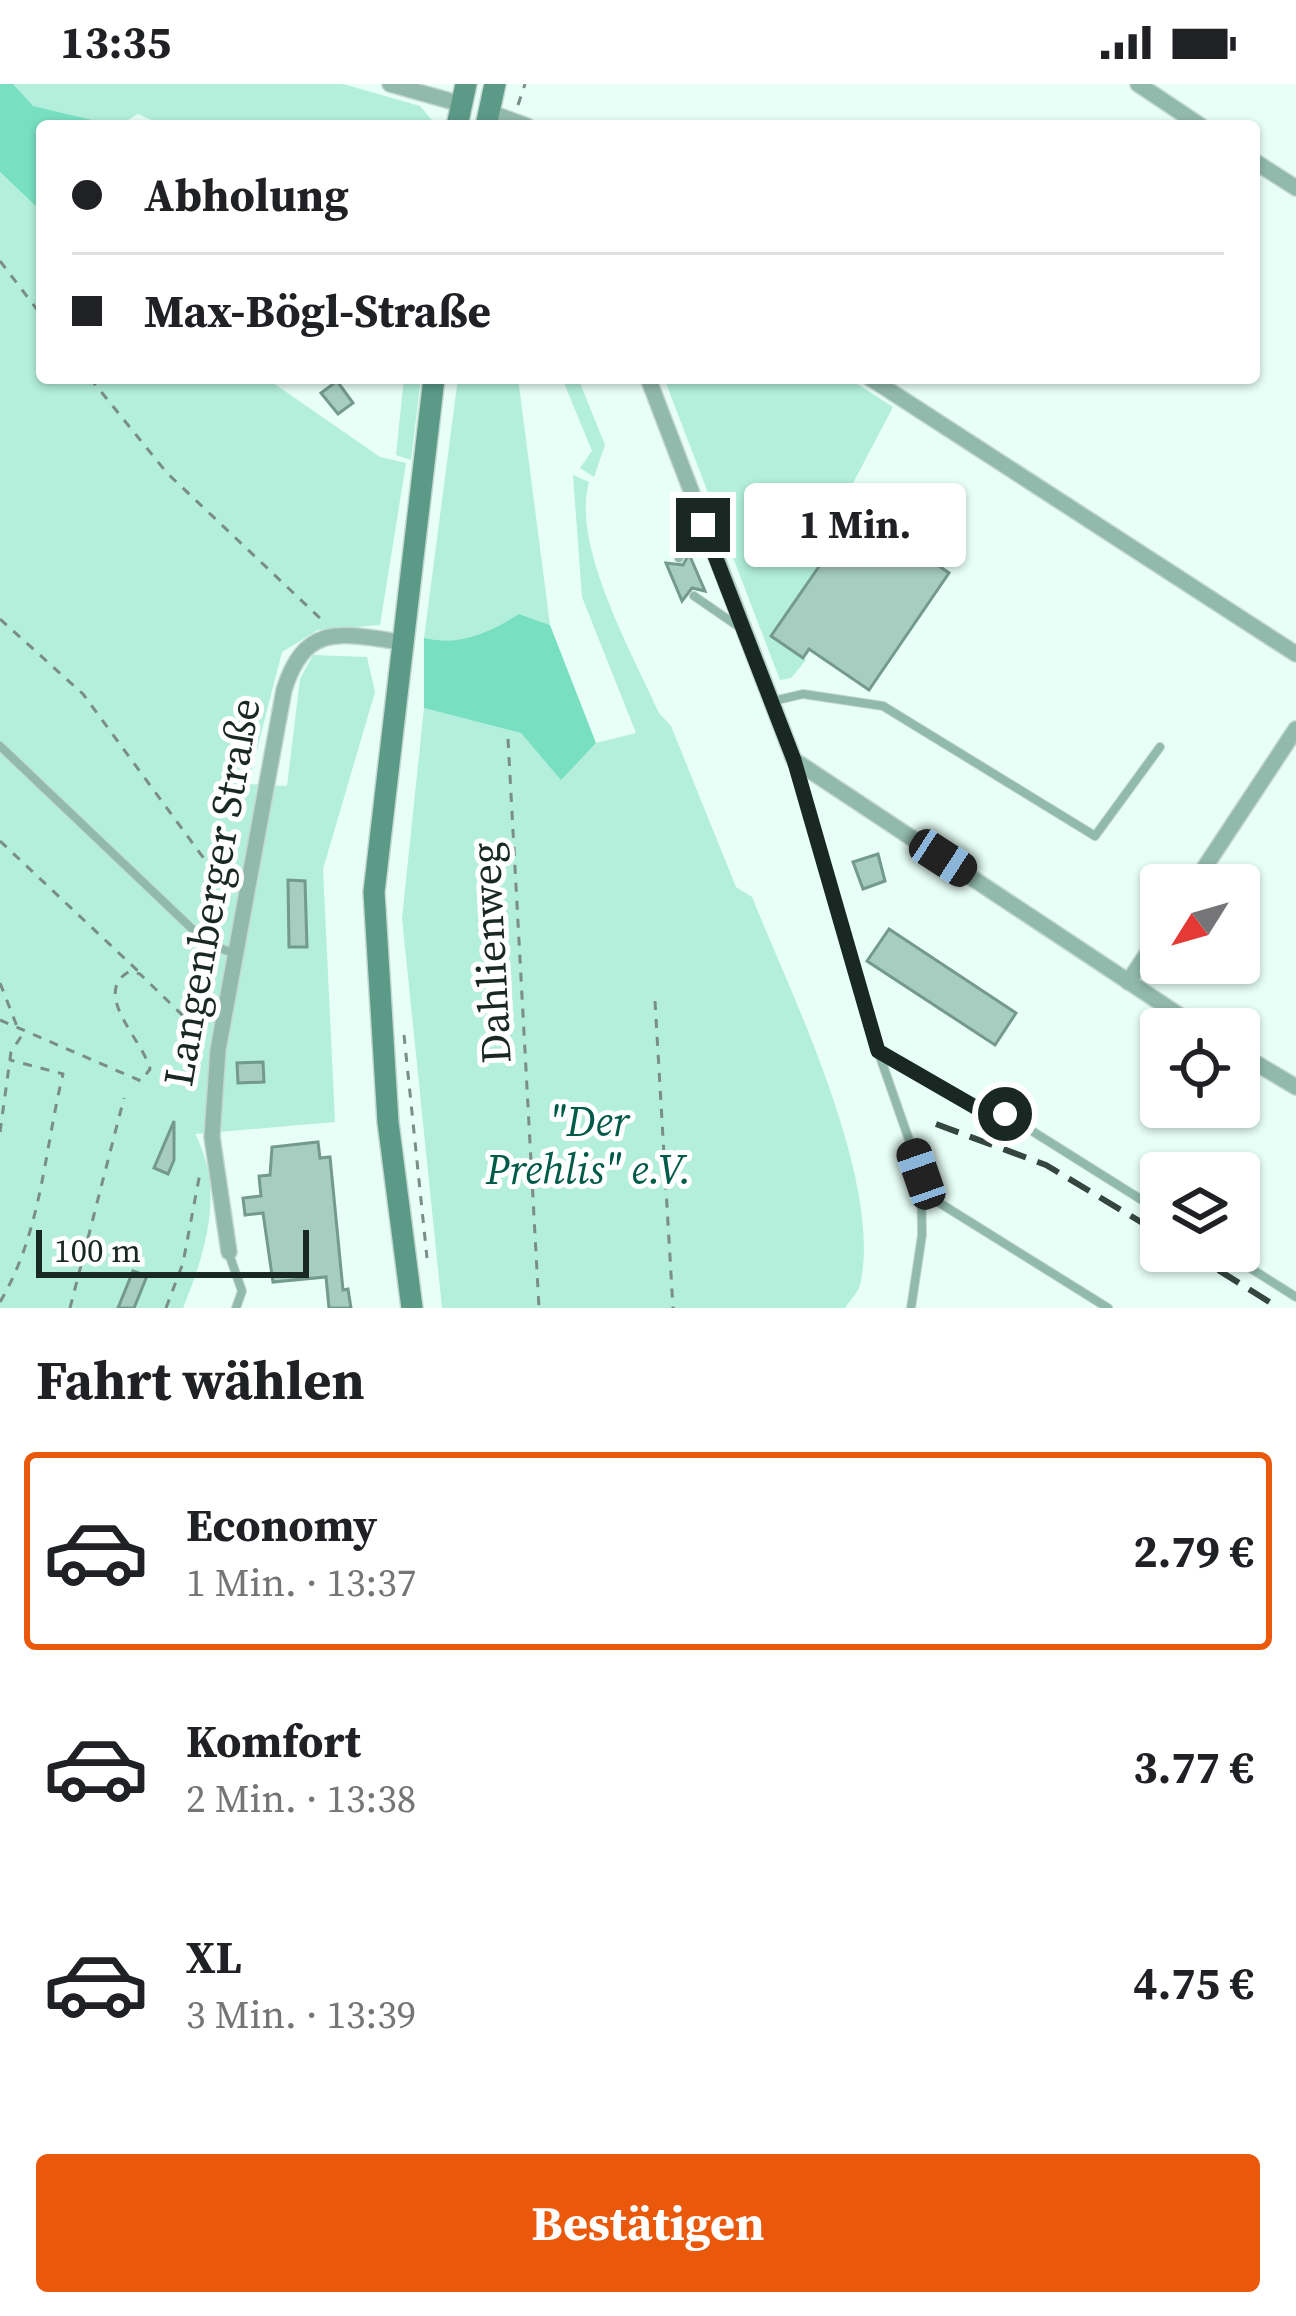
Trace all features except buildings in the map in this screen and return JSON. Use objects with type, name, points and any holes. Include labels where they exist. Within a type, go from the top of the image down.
[{"type":"main road","points":[[461,105],[487,119],[495,84]]},
{"type":"main road","points":[[412,1308],[388,1122],[374,892],[433,384]]},
{"type":"street","points":[[390,84],[461,105]]},
{"type":"street","points":[[1138,84],[1192,120]]},
{"type":"street","points":[[1260,165],[1296,188]]},
{"type":"street","points":[[649,384],[794,760],[1168,1008]]},
{"type":"street","points":[[879,384],[1296,654]]},
{"type":"street","name":"Langenberger Straße","points":[[229,1252],[212,1138],[218,1049],[239,955],[284,690],[294,657],[319,638],[350,635],[400,642]]},
{"type":"street","points":[[1207,864],[1296,729]]},
{"type":"street","points":[[1128,982],[1140,964]]},
{"type":"street","points":[[1260,1066],[1296,1087]]},
{"type":"lane","points":[[679,558],[690,490]]},
{"type":"lane","points":[[694,596],[743,629]]},
{"type":"lane","points":[[772,701],[803,694],[883,706],[1095,836],[1160,747]]},
{"type":"lane","points":[[0,746],[213,947],[239,955]]},
{"type":"lane","points":[[794,760],[878,1051],[921,1174],[911,1308]]},
{"type":"lane","points":[[878,1051],[982,1111],[1005,1114],[1140,1199]]},
{"type":"lane","points":[[921,1191],[1108,1308]]},
{"type":"lane","points":[[229,1252],[242,1291],[236,1308]]},
{"type":"lane","points":[[1256,1272],[1296,1297]]},
{"type":"path","points":[[521,120],[525,84]]},
{"type":"path","points":[[0,261],[36,308]]},
{"type":"path","points":[[95,384],[167,473],[310,613],[350,635]]},
{"type":"path","points":[[0,619],[83,694],[227,890],[213,947]]},
{"type":"path","name":"Dahlienweg","points":[[508,739],[539,1308]]},
{"type":"path","points":[[0,841],[218,1049]]},
{"type":"path","points":[[0,1020],[141,1081],[150,1069],[147,1058],[116,1007],[115,989],[120,976],[130,970],[140,974]]},
{"type":"path","points":[[0,983],[21,1032],[10,1060],[0,1132]]},
{"type":"path","points":[[655,1001],[674,1308]]},
{"type":"path","points":[[404,1034],[428,1274]]},
{"type":"path","points":[[0,1303],[18,1271],[36,1218],[63,1074],[10,1060]]},
{"type":"path","points":[[70,1308],[124,1098]]},
{"type":"path","points":[[166,1308],[183,1263],[204,1154],[212,1138]]},
{"type":"green space","points":[[0,84],[13,84],[33,106],[92,120],[36,120],[36,206],[0,172]]},
{"type":"green space","points":[[13,84],[343,84],[420,106],[432,120],[151,120],[138,114],[128,120],[92,120],[32,106]]},
{"type":"green space","points":[[0,172],[36,206],[36,384],[275,384],[380,457],[406,463],[380,625],[318,630],[282,652],[248,784],[287,786],[300,679],[313,655],[367,657],[375,692],[323,869],[335,1122],[195,1134],[209,1177],[209,1221],[183,1308],[0,1308]]},
{"type":"green space","points":[[403,384],[420,384],[411,460],[396,455]]},
{"type":"green space","points":[[457,384],[519,384],[550,625],[519,614],[473,636],[424,638]]},
{"type":"green space","points":[[564,384],[580,384],[605,445],[594,477],[580,468],[592,451]]},
{"type":"green space","points":[[666,384],[857,384],[893,407],[852,485],[838,494],[819,525],[839,538],[772,636],[806,660],[791,678],[780,680]]},
{"type":"green space","name":"\"Der Prehlis\" e.V.","points":[[573,475],[589,482],[589,537],[621,631],[659,713],[671,726],[736,887],[752,897],[830,1089],[859,1195],[864,1243],[860,1285],[845,1308],[442,1308],[402,918],[424,708],[521,733],[561,779],[596,743],[636,733],[582,597]]},
{"type":"green space","points":[[519,614],[550,625],[596,743],[561,780],[521,733],[424,708],[424,638],[473,636]]},
{"type":"railway","points":[[936,1124],[1046,1165],[1140,1221]]},
{"type":"railway","points":[[1222,1272],[1279,1308]]},
{"type":"route","points":[[703,525],[794,760],[878,1051],[982,1111],[1005,1114]]}]
